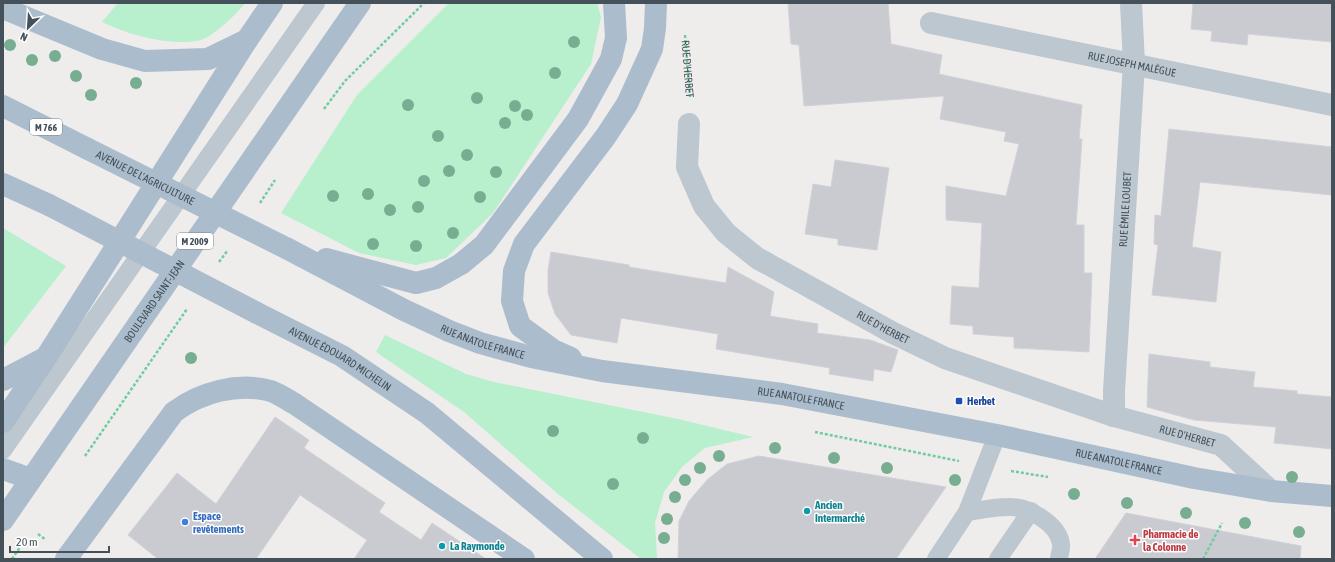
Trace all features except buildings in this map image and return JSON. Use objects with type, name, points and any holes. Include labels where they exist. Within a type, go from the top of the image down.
[{"type":"main road","points":[[3,422],[47,356],[272,3]]},
{"type":"main road","name":"BOULEVARD SAINT-JEAN","points":[[3,520],[360,3]]},
{"type":"main road","points":[[288,248],[416,283],[436,278],[461,264],[484,245],[578,119],[611,59],[616,38],[614,3]]},
{"type":"main road","points":[[602,371],[553,350],[520,326],[512,301],[514,271],[524,244],[606,136],[627,104],[644,70],[652,49],[656,3]]},
{"type":"main road","points":[[3,8],[102,49],[145,61],[208,59],[247,40]]},
{"type":"main road","name":"AVENUE DE L'AGRICULTURE","points":[[3,106],[288,248]]},
{"type":"main road","name":"AVENUE ÉDOUARD MICHELIN","points":[[3,184],[49,205],[342,356],[427,413],[602,559]]},
{"type":"main road","name":"RUE ANATOLE FRANCE","points":[[288,248],[404,310],[480,343],[531,357],[602,371],[782,394],[997,435],[1194,478],[1271,491],[1332,496]]},
{"type":"main road","points":[[3,380],[47,356]]},
{"type":"main road","points":[[66,559],[174,412],[190,400],[206,394],[244,388],[272,392],[295,404],[524,559]]},
{"type":"main road","points":[[3,469],[31,479]]},
{"type":"street","name":"RUE ÉMILE LOUBET","points":[[1114,416],[1114,391],[1134,64],[1131,3]]},
{"type":"street","name":"RUE JOSEPH MALÈGUE","points":[[931,23],[1332,105]]},
{"type":"street","name":"RUE D'HERBET","points":[[689,124],[687,167],[704,206],[726,233],[757,258],[893,333],[945,358],[1114,416],[1221,445],[1271,491]]},
{"type":"lane","points":[[3,450],[316,3]]},
{"type":"lane","points":[[936,559],[967,512],[997,435]]},
{"type":"lane","points":[[967,512],[1009,506],[1031,511],[1043,519],[1055,531],[1061,544],[1059,559]]},
{"type":"lane","points":[[998,559],[1031,511]]},
{"type":"path","name":"RUE D'HERBET","points":[[685,34],[691,105],[689,124]]},
{"type":"path","points":[[808,430],[1011,471]]},
{"type":"path","points":[[1202,559],[1222,523]]},
{"type":"green space","points":[[118,3],[245,3],[224,24],[206,38],[190,42],[177,42],[164,41],[138,35],[102,22]]},
{"type":"green space","points":[[449,3],[597,3],[601,17],[591,64],[493,213],[446,258],[416,265],[359,253],[281,213],[357,95]]},
{"type":"green space","points":[[3,228],[66,266],[3,348]]},
{"type":"green space","points":[[385,335],[466,374],[494,382],[678,419],[753,437],[705,448],[682,467],[664,492],[655,523],[657,559],[641,559],[558,494],[464,412],[376,352]]},
{"type":"place","name":"Herbet","points":[[959,401]]},
{"type":"place","name":"Ancien Intermarché","points":[[807,511]]},
{"type":"place","name":"Espace revêtements","points":[[185,522]]},
{"type":"place","name":"Pharmacie de la Colonne","points":[[1135,540]]},
{"type":"place","name":"La Raymonde","points":[[442,546]]}]
